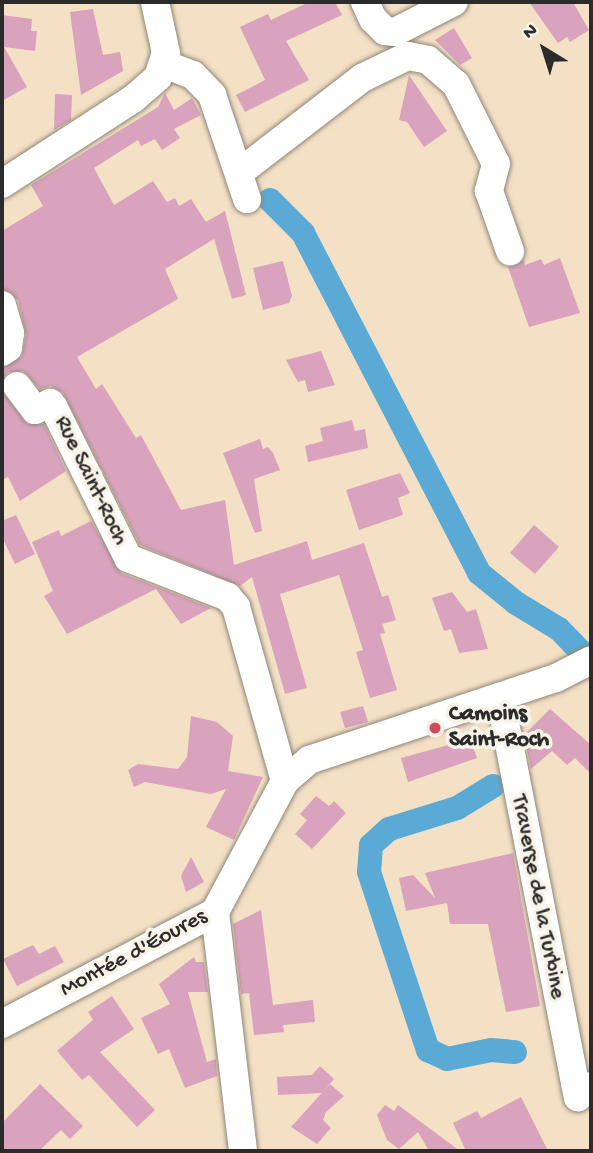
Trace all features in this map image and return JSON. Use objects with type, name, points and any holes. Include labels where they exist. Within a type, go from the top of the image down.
[{"type":"street","points":[[12,178],[148,89],[164,64],[165,38],[155,2]]},
{"type":"street","points":[[365,2],[373,19],[385,31],[395,32],[454,2]]},
{"type":"street","points":[[164,64],[193,75],[212,95],[243,186],[362,78],[408,56],[428,60],[456,84],[496,164],[489,191],[510,251]]},
{"type":"street","points":[[2,305],[10,333],[5,350]]},
{"type":"street","name":"Rue Saint-Roch","points":[[17,386],[35,410],[51,403],[128,558],[228,597],[236,607],[285,781]]},
{"type":"street","name":"Montée d'Éoures","points":[[2,1024],[215,912],[285,781],[296,769],[325,754],[556,678],[591,660]]},
{"type":"street","name":"Traverse de la Turbine","points":[[500,697],[585,1091]]},
{"type":"street","points":[[215,912],[243,1151]]},
{"type":"building","points":[[309,2],[335,2],[342,15],[286,41],[309,80],[245,112],[236,95],[265,80],[240,27],[268,14],[271,20]]},
{"type":"building","points":[[529,2],[578,2],[574,4],[589,30],[570,42],[567,37],[558,43]]},
{"type":"building","points":[[93,9],[103,55],[120,52],[123,71],[81,95],[70,12]]},
{"type":"building","points":[[2,15],[32,19],[31,31],[37,31],[35,51],[4,47],[27,87],[2,101]]},
{"type":"building","points":[[454,28],[472,58],[460,65],[435,40]]},
{"type":"building","points":[[409,75],[447,131],[424,147],[407,122],[399,120]]},
{"type":"building","points":[[165,93],[174,110],[192,98],[201,115],[174,129],[180,138],[162,150],[155,139],[141,146],[138,140],[94,168],[114,205],[153,181],[167,202],[175,198],[179,206],[191,199],[206,222],[225,211],[246,295],[232,299],[214,239],[165,269],[178,299],[77,357],[96,389],[102,384],[136,438],[141,435],[181,510],[225,500],[234,565],[307,541],[312,560],[364,543],[382,597],[388,595],[396,620],[382,624],[385,633],[380,634],[397,690],[370,698],[356,652],[363,650],[339,575],[280,594],[307,688],[285,694],[252,577],[240,586],[140,545],[63,393],[51,386],[40,389],[23,371],[8,372],[2,380],[2,368],[22,356],[26,335],[18,300],[2,289],[2,231],[43,206],[31,185],[158,107]]},
{"type":"building","points":[[55,94],[72,95],[71,120],[54,130]]},
{"type":"building","points":[[560,258],[580,313],[529,327],[508,267],[524,260],[525,265],[541,259],[544,265]]},
{"type":"building","points":[[283,261],[292,296],[289,303],[263,310],[253,268]]},
{"type":"building","points":[[321,351],[335,385],[308,392],[305,380],[298,382],[286,360]]},
{"type":"building","points":[[2,391],[27,424],[44,424],[66,471],[20,501],[8,477],[2,480]]},
{"type":"building","points":[[352,420],[355,431],[365,429],[368,448],[308,462],[305,446],[323,441],[320,428]]},
{"type":"building","points":[[260,439],[263,449],[268,447],[273,453],[280,470],[254,479],[262,531],[255,533],[223,453]]},
{"type":"building","points":[[400,473],[410,493],[398,498],[403,515],[359,530],[346,490]]},
{"type":"building","points":[[16,515],[35,554],[15,564],[2,537],[2,521]]},
{"type":"building","points":[[91,521],[121,573],[211,608],[181,624],[156,589],[67,634],[44,596],[53,591],[32,542],[59,530],[61,536]]},
{"type":"building","points":[[534,525],[559,547],[535,574],[510,553]]},
{"type":"building","points":[[452,592],[467,612],[476,609],[488,649],[459,653],[451,629],[444,631],[432,598]]},
{"type":"building","points":[[363,706],[368,722],[345,728],[340,712]]},
{"type":"building","points":[[550,709],[591,745],[591,774],[575,758],[567,765],[552,751],[531,769],[524,735]]},
{"type":"building","points":[[191,716],[217,722],[233,736],[228,771],[263,777],[234,840],[206,827],[226,789],[211,794],[145,782],[134,787],[128,770],[138,764],[178,769],[187,757]]},
{"type":"building","points":[[470,739],[477,758],[408,782],[401,758]]},
{"type":"building","points":[[316,796],[329,806],[334,801],[346,813],[312,849],[295,834],[307,820],[300,814]]},
{"type":"building","points":[[513,853],[540,1006],[506,1012],[488,924],[450,924],[447,903],[406,911],[399,878],[413,875],[435,898],[425,873]]},
{"type":"building","points":[[191,857],[204,882],[186,892],[181,876]]},
{"type":"building","points":[[261,910],[273,1005],[313,1000],[315,1022],[283,1025],[284,1032],[254,1035],[249,993],[241,994],[233,924]]},
{"type":"building","points":[[33,945],[39,954],[55,946],[64,962],[17,986],[3,959]]},
{"type":"building","points":[[194,957],[196,962],[204,962],[208,992],[188,992],[207,1062],[216,1059],[217,1076],[185,1088],[169,1049],[158,1054],[141,1018],[170,1004],[159,984]]},
{"type":"building","points":[[112,996],[134,1029],[100,1052],[155,1110],[137,1127],[89,1075],[82,1080],[57,1051],[93,1020],[88,1012]]},
{"type":"building","points":[[320,1066],[334,1079],[322,1093],[278,1095],[277,1077],[312,1075]]},
{"type":"building","points":[[40,1084],[83,1126],[70,1139],[61,1130],[39,1151],[2,1151],[2,1123]]},
{"type":"building","points":[[330,1084],[344,1096],[326,1112],[323,1120],[331,1128],[317,1144],[291,1127]]},
{"type":"building","points":[[521,1097],[548,1151],[466,1151],[453,1123],[477,1111],[481,1118]]},
{"type":"building","points":[[385,1105],[394,1111],[398,1105],[460,1151],[429,1151],[418,1132],[399,1149],[387,1140],[377,1115]]},
{"type":"waterway","points":[[270,200],[303,233],[479,573],[516,603],[559,629],[580,651]]},
{"type":"waterway","points":[[493,786],[457,808],[389,829],[371,845],[369,872],[428,1050],[447,1059],[491,1050],[515,1052]]},
{"type":"place","name":"Camoins Saint-Roch","points":[[435,728]]}]
